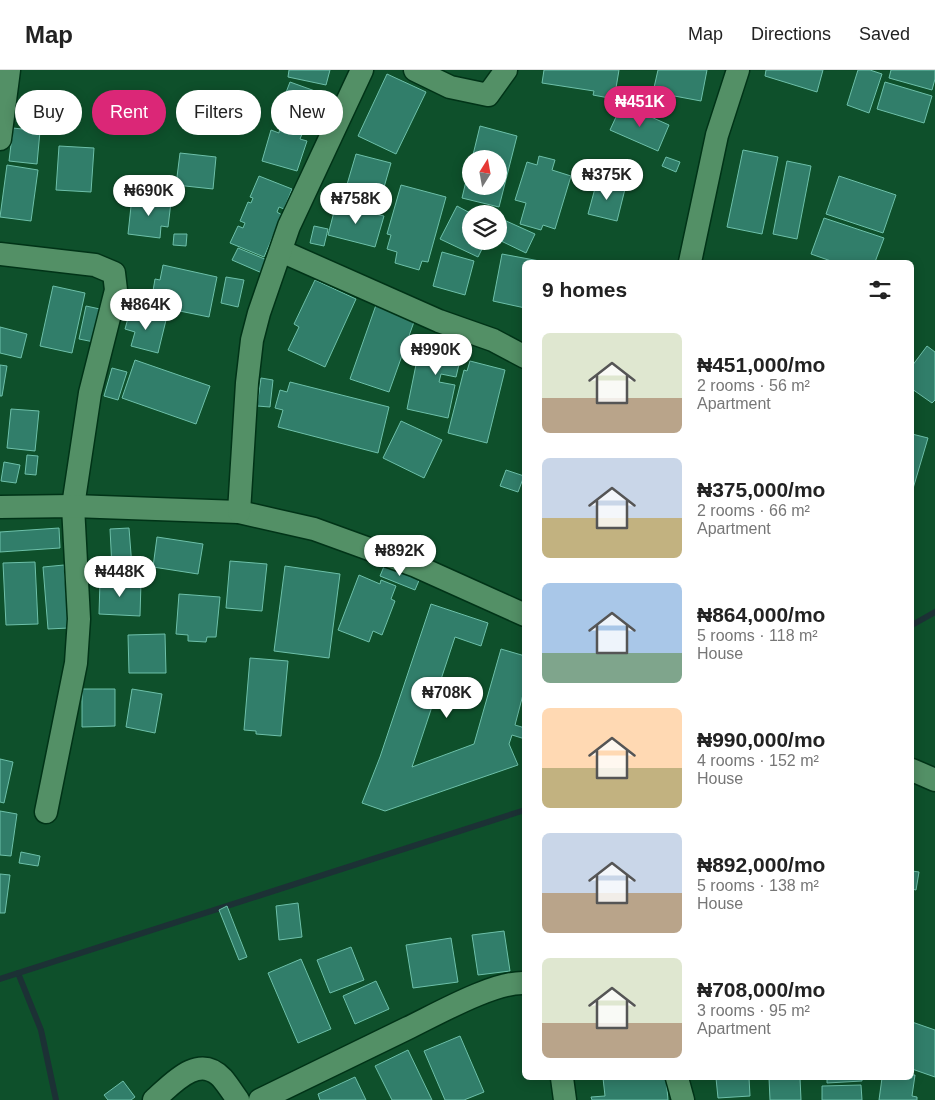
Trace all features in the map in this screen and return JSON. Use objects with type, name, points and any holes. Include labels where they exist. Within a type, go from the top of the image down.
[{"type":"street","points":[[0,139],[9,70]]},
{"type":"street","points":[[239,512],[246,392],[252,340],[259,313],[289,226],[362,70]]},
{"type":"street","points":[[414,70],[450,87],[488,95],[506,70]]},
{"type":"street","points":[[694,260],[717,135],[738,70]]},
{"type":"street","points":[[281,251],[439,320],[493,340],[522,355]]},
{"type":"street","points":[[0,254],[95,265],[114,273],[116,290],[90,393],[73,506],[79,619],[76,663],[46,812]]},
{"type":"street","points":[[0,507],[73,506],[239,512],[314,529],[416,566],[522,614]]},
{"type":"street","points":[[914,771],[935,780]]},
{"type":"street","points":[[260,1100],[454,1006],[502,985],[522,983]]},
{"type":"street","points":[[154,1100],[188,1072],[203,1068],[210,1069],[221,1078],[238,1100]]},
{"type":"street","points":[[562,1080],[565,1100]]},
{"type":"street","points":[[678,1080],[683,1100]]},
{"type":"building","points":[[289,70],[330,70],[326,85],[288,77]]},
{"type":"building","points":[[544,70],[619,70],[615,94],[609,94],[609,98],[593,95],[594,91],[542,83]]},
{"type":"building","points":[[658,70],[707,70],[701,101],[653,92]]},
{"type":"building","points":[[766,70],[823,70],[817,92],[765,76]]},
{"type":"building","points":[[858,70],[870,70],[882,74],[869,113],[847,105]]},
{"type":"building","points":[[891,70],[935,70],[932,90],[889,78]]},
{"type":"building","points":[[387,74],[426,92],[396,154],[358,136]]},
{"type":"building","points":[[290,82],[312,90],[287,90]]},
{"type":"building","points":[[885,82],[932,96],[924,123],[877,109]]},
{"type":"building","points":[[622,104],[669,125],[658,151],[610,130]]},
{"type":"building","points":[[480,126],[517,136],[508,172],[508,150],[474,150]]},
{"type":"building","points":[[13,128],[15,128],[15,135],[40,135],[37,164],[9,161]]},
{"type":"building","points":[[271,130],[271,135],[302,135],[300,139],[307,141],[297,171],[262,161]]},
{"type":"building","points":[[59,146],[94,148],[91,192],[56,190]]},
{"type":"building","points":[[743,150],[778,157],[762,234],[727,227]]},
{"type":"building","points":[[180,153],[216,157],[213,189],[176,185]]},
{"type":"building","points":[[356,154],[391,163],[378,208],[343,198]]},
{"type":"building","points":[[539,156],[555,160],[552,170],[571,176],[555,229],[543,225],[541,230],[520,224],[526,203],[515,200],[527,162],[537,165]]},
{"type":"building","points":[[666,157],[680,162],[676,172],[662,166]]},
{"type":"building","points":[[787,161],[811,166],[797,239],[773,234]]},
{"type":"building","points":[[7,165],[38,170],[31,221],[0,217]]},
{"type":"building","points":[[259,176],[292,189],[284,209],[279,207],[277,212],[282,215],[264,257],[230,243],[238,226],[243,228],[245,223],[240,221],[248,202],[251,203],[253,198],[250,197]]},
{"type":"building","points":[[839,176],[896,195],[883,233],[826,214]]},
{"type":"building","points":[[597,181],[625,189],[617,221],[588,214]]},
{"type":"building","points":[[401,185],[446,197],[428,262],[422,261],[419,270],[395,263],[397,252],[387,249],[391,235],[387,234]]},
{"type":"building","points":[[463,195],[502,195],[500,205],[491,205],[462,198]]},
{"type":"building","points":[[132,197],[171,202],[168,227],[161,226],[160,238],[128,234]]},
{"type":"building","points":[[336,204],[384,216],[375,247],[328,235]]},
{"type":"building","points":[[457,206],[462,209],[462,249],[440,239]]},
{"type":"building","points":[[824,218],[884,238],[876,260],[828,260],[811,254]]},
{"type":"building","points":[[507,221],[535,234],[526,253],[507,244]]},
{"type":"building","points":[[314,226],[328,229],[324,246],[310,243]]},
{"type":"building","points":[[174,234],[187,234],[186,246],[173,245]]},
{"type":"building","points":[[238,248],[267,260],[262,273],[232,260]]},
{"type":"building","points":[[463,250],[482,250],[478,257]]},
{"type":"building","points":[[442,252],[474,261],[465,295],[433,286]]},
{"type":"building","points":[[502,254],[534,260],[522,260],[522,307],[493,301]]},
{"type":"building","points":[[163,265],[217,277],[209,317],[155,306],[158,292],[153,291],[155,279],[160,280]]},
{"type":"building","points":[[226,277],[244,280],[238,307],[221,303]]},
{"type":"building","points":[[315,280],[356,299],[325,367],[288,350],[299,327],[294,324]]},
{"type":"building","points":[[53,286],[85,293],[72,353],[40,346]]},
{"type":"building","points":[[376,305],[415,319],[389,392],[350,379]]},
{"type":"building","points":[[86,306],[100,309],[94,342],[79,339]]},
{"type":"building","points":[[130,311],[166,320],[158,353],[131,346],[135,332],[125,329]]},
{"type":"building","points":[[0,327],[27,334],[21,358],[0,353]]},
{"type":"building","points":[[439,333],[465,339],[456,377],[441,374],[439,382],[455,385],[448,418],[407,409],[419,350],[425,352],[427,340],[437,342]]},
{"type":"building","points":[[927,346],[935,352],[935,400],[932,403],[914,390],[914,363]]},
{"type":"building","points":[[135,360],[210,386],[196,424],[122,398]]},
{"type":"building","points":[[470,361],[505,370],[487,443],[448,433],[464,370],[467,371]]},
{"type":"building","points":[[0,365],[7,366],[2,396],[0,396]]},
{"type":"building","points":[[112,368],[127,372],[118,400],[104,396]]},
{"type":"building","points":[[261,378],[273,380],[270,407],[257,406]]},
{"type":"building","points":[[290,382],[389,407],[378,453],[278,427],[283,410],[275,408],[280,390],[287,392]]},
{"type":"building","points":[[11,409],[39,411],[35,451],[7,448]]},
{"type":"building","points":[[401,421],[442,440],[424,478],[383,458]]},
{"type":"building","points":[[914,434],[928,438],[914,485]]},
{"type":"building","points":[[27,455],[38,456],[36,475],[25,474]]},
{"type":"building","points":[[4,462],[20,465],[16,483],[1,481]]},
{"type":"building","points":[[506,470],[522,475],[518,492],[500,486]]},
{"type":"building","points":[[59,528],[60,548],[0,552],[0,532]]},
{"type":"building","points":[[129,528],[132,567],[112,568],[110,529]]},
{"type":"building","points":[[157,537],[203,544],[198,574],[153,567]]},
{"type":"building","points":[[230,561],[267,564],[262,611],[226,608]]},
{"type":"building","points":[[35,562],[38,624],[6,625],[3,563]]},
{"type":"building","points":[[385,564],[420,578],[415,590],[380,576]]},
{"type":"building","points":[[64,565],[69,628],[48,629],[43,567]]},
{"type":"building","points":[[285,566],[340,574],[329,658],[274,651]]},
{"type":"building","points":[[359,575],[380,584],[381,580],[396,586],[391,599],[395,601],[382,635],[373,631],[369,642],[338,630]]},
{"type":"building","points":[[100,581],[141,582],[140,616],[99,614]]},
{"type":"building","points":[[179,594],[220,597],[216,637],[207,637],[206,642],[188,641],[188,635],[176,634]]},
{"type":"building","points":[[431,604],[488,623],[481,646],[455,637],[412,767],[474,744],[501,649],[522,655],[522,698],[515,725],[522,727],[522,738],[512,735],[509,744],[518,765],[385,811],[362,803],[380,757]]},
{"type":"building","points":[[165,634],[166,673],[129,673],[128,635]]},
{"type":"building","points":[[250,658],[288,661],[281,736],[256,734],[256,731],[244,730]]},
{"type":"building","points":[[82,689],[115,689],[115,726],[82,727]]},
{"type":"building","points":[[132,689],[162,694],[155,733],[126,727]]},
{"type":"building","points":[[0,759],[13,762],[4,803],[0,802]]},
{"type":"building","points":[[0,811],[17,814],[11,856],[0,855]]},
{"type":"building","points":[[21,852],[40,856],[38,866],[19,863]]},
{"type":"building","points":[[914,871],[919,872],[916,890],[914,890]]},
{"type":"building","points":[[0,874],[10,875],[5,913],[0,913]]},
{"type":"building","points":[[298,903],[302,937],[279,940],[276,906]]},
{"type":"building","points":[[227,906],[247,957],[239,960],[219,910]]},
{"type":"building","points":[[504,931],[510,971],[478,975],[472,935]]},
{"type":"building","points":[[451,938],[458,982],[413,988],[406,945]]},
{"type":"building","points":[[351,947],[364,980],[330,993],[317,960]]},
{"type":"building","points":[[301,959],[331,1029],[298,1043],[268,973]]},
{"type":"building","points":[[376,981],[389,1009],[355,1024],[343,996]]},
{"type":"building","points":[[914,1023],[935,1030],[935,1077],[914,1070]]},
{"type":"building","points":[[460,1036],[484,1092],[464,1100],[445,1100],[424,1051]]},
{"type":"building","points":[[408,1050],[432,1100],[392,1100],[375,1066]]},
{"type":"building","points":[[915,1075],[912,1096],[917,1097],[917,1100],[879,1100],[882,1080],[914,1080]]},
{"type":"building","points":[[355,1077],[366,1100],[320,1100],[318,1094]]},
{"type":"building","points":[[603,1080],[666,1080],[668,1100],[592,1100],[591,1097],[605,1096]]},
{"type":"building","points":[[716,1080],[749,1080],[750,1096],[718,1098]]},
{"type":"building","points":[[769,1080],[800,1080],[801,1100],[770,1100]]},
{"type":"building","points":[[827,1080],[862,1080],[862,1081],[827,1083]]},
{"type":"building","points":[[123,1081],[135,1097],[131,1100],[108,1100],[104,1095]]},
{"type":"building","points":[[861,1085],[862,1100],[822,1100],[822,1086]]},
{"type":"waterway","points":[[914,624],[935,612]]},
{"type":"waterway","points":[[0,979],[522,811]]},
{"type":"waterway","points":[[18,973],[41,1030],[56,1100]]}]
